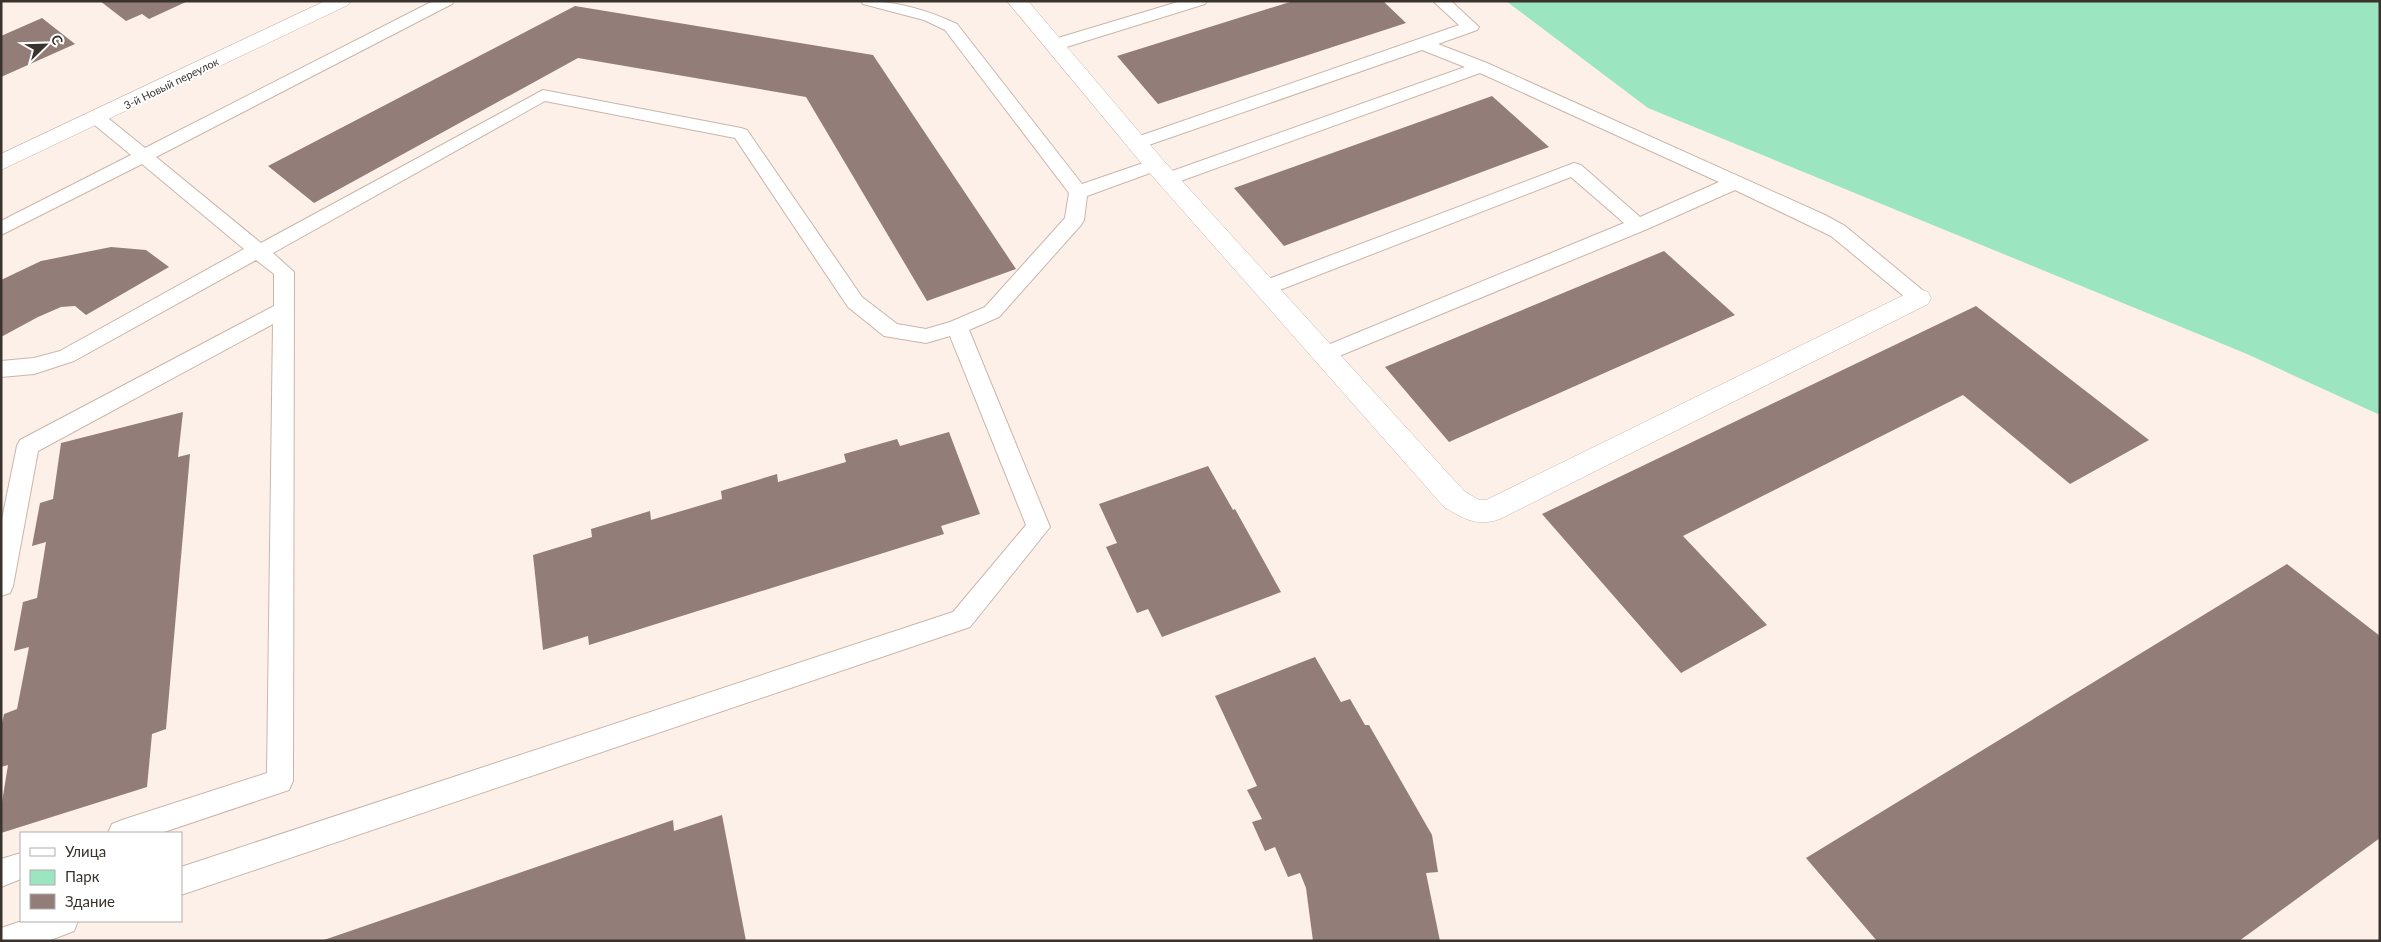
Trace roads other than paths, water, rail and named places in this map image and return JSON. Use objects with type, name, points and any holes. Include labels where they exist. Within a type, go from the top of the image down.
[{"type":"street","name":"3-й Новый переулок","points":[[1,164],[341,1]]},
{"type":"street","points":[[1017,1],[1161,172],[1454,500],[1475,512],[1490,511],[1920,298]]},
{"type":"lane","points":[[1,229],[446,1]]},
{"type":"lane","points":[[1,369],[34,366],[67,356],[543,95],[741,134],[855,302],[891,332],[926,336],[957,327],[992,312],[1074,220],[1078,192],[951,27],[930,18],[869,1]]},
{"type":"lane","points":[[1054,45],[1199,1]]},
{"type":"lane","points":[[1137,143],[1471,27],[1441,1]]},
{"type":"lane","points":[[1423,44],[1481,67],[1818,220],[1838,231],[1920,298]]},
{"type":"lane","points":[[1078,192],[1161,172],[1481,67]]},
{"type":"lane","points":[[97,118],[146,156],[284,272],[280,781],[125,832]]},
{"type":"lane","points":[[1265,288],[1574,169],[1638,225]]},
{"type":"lane","points":[[1324,354],[1638,225],[1736,182]]},
{"type":"lane","points":[[1,586],[28,446],[284,309]]},
{"type":"lane","points":[[182,881],[961,620],[1038,527],[957,327]]},
{"type":"lane","points":[[4,941],[61,922]]}]
